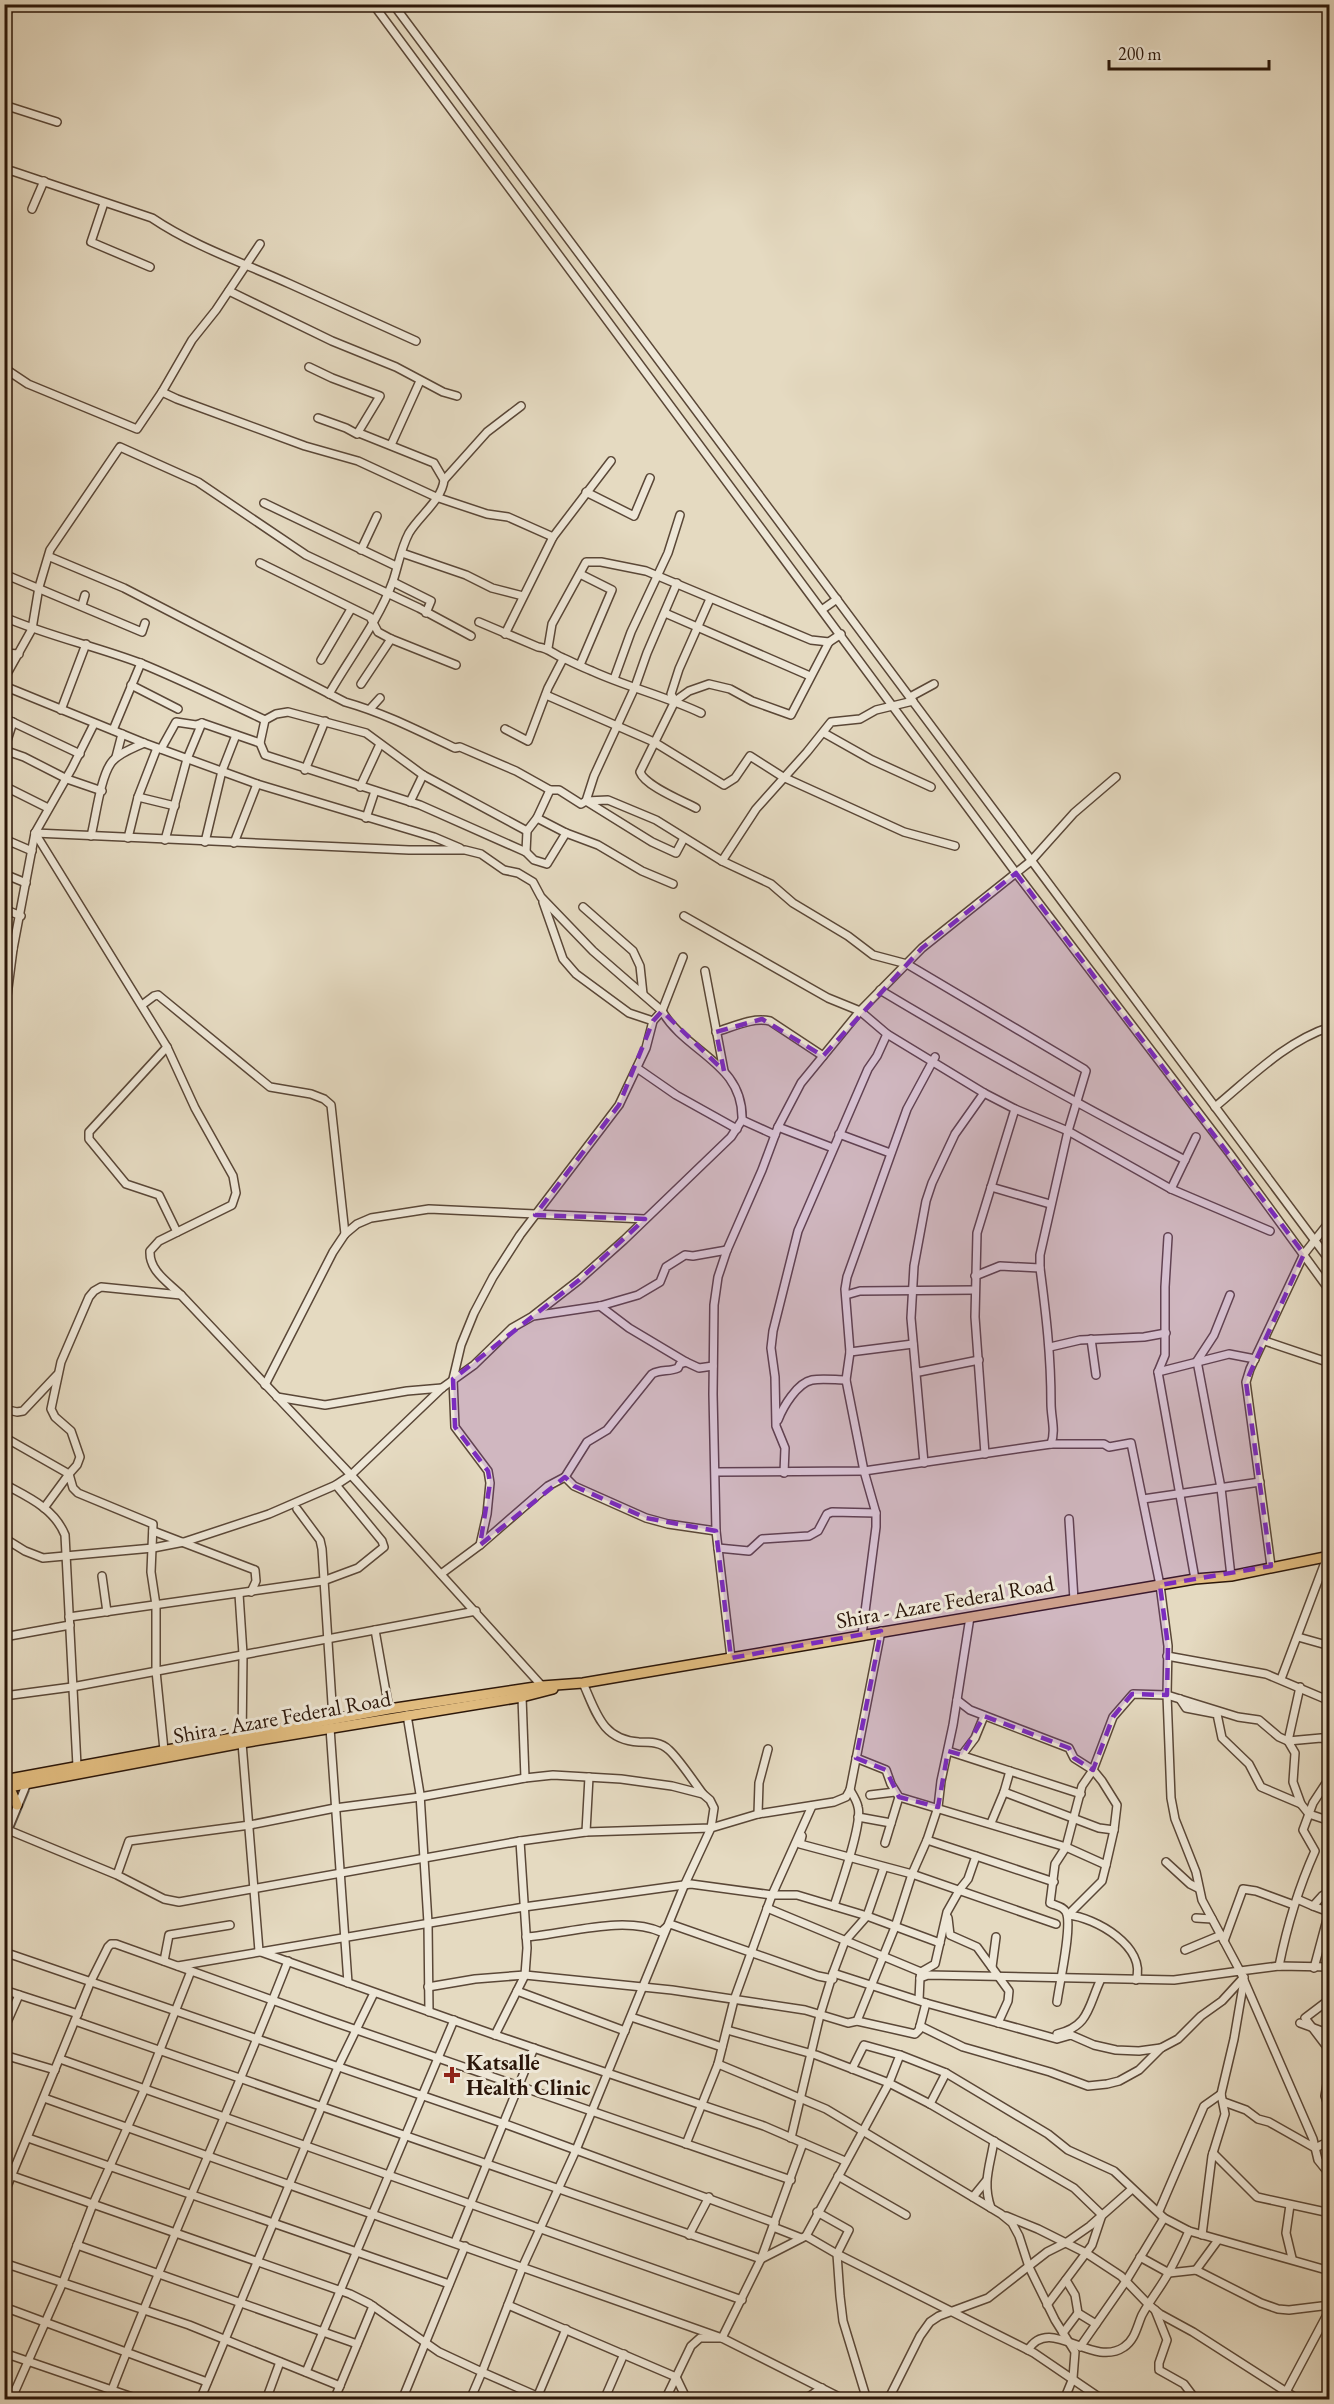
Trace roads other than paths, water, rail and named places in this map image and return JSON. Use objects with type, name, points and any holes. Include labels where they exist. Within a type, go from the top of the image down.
[{"type":"main road","points":[[4,17],[10,4]]},
{"type":"main road","name":"Shira - Azare Federal Road","points":[[4,1789],[242,1739],[332,1723],[389,1709],[542,1686],[583,1683],[1195,1579],[1231,1576],[1271,1566],[1328,1557]]},
{"type":"main road","name":"Shira - Azare Federal Road","points":[[332,1723],[407,1715],[522,1697],[567,1685]]},
{"type":"main road","name":"Shira - Azare Federal Road","points":[[4,1780],[164,1750],[242,1739]]},
{"type":"main road","points":[[4,1789],[12,1794],[17,1805]]},
{"type":"street","points":[[373,4],[823,609],[1016,873],[1304,1254],[1329,1291]]},
{"type":"street","points":[[393,4],[1329,1261]]},
{"type":"street","points":[[4,105],[57,122]]},
{"type":"street","points":[[12,171],[152,218],[165,227],[246,267],[289,283],[416,341]]},
{"type":"street","points":[[32,209],[44,181]]},
{"type":"street","points":[[104,202],[91,242],[150,267]]},
{"type":"street","points":[[4,368],[28,384],[137,429],[162,392],[192,340],[246,267],[260,244]]},
{"type":"street","points":[[229,291],[332,341],[396,367],[420,381],[457,396]]},
{"type":"street","points":[[309,367],[380,396],[359,433]]},
{"type":"street","points":[[391,445],[420,381]]},
{"type":"street","points":[[162,392],[305,446],[358,461],[436,497],[488,514],[508,517],[553,537]]},
{"type":"street","points":[[329,694],[372,624],[393,582],[396,566],[413,527],[436,497],[444,480],[487,432],[521,406]]},
{"type":"street","points":[[318,418],[434,463],[444,480]]},
{"type":"street","points":[[4,679],[32,629],[39,587],[50,557],[50,550],[120,447],[198,482],[306,555],[471,636]]},
{"type":"street","points":[[505,634],[553,537],[611,461]]},
{"type":"street","points":[[586,492],[634,516],[650,478]]},
{"type":"street","points":[[264,503],[396,566]]},
{"type":"street","points":[[614,680],[631,632],[658,577],[680,515]]},
{"type":"street","points":[[361,550],[377,516]]},
{"type":"street","points":[[402,553],[466,575],[492,588],[523,596]]},
{"type":"street","points":[[50,557],[124,588],[345,702],[370,709],[423,731],[455,748],[460,747],[516,771],[550,790],[559,790],[581,804],[586,801],[608,800],[656,820],[722,861],[771,884],[793,903],[848,936],[873,956],[906,964],[1084,1069],[1086,1071],[1050,1204],[1040,1268],[1050,1347],[1054,1435],[1051,1444]]},
{"type":"street","points":[[548,648],[552,624],[586,562],[601,562],[646,571],[811,640],[829,642]]},
{"type":"street","points":[[260,564],[370,617],[378,632],[391,639],[456,665]]},
{"type":"street","points":[[4,574],[82,605],[141,632],[145,623]]},
{"type":"street","points":[[580,574],[612,590],[580,665]]},
{"type":"street","points":[[393,582],[431,601],[426,613]]},
{"type":"street","points":[[586,801],[594,776],[619,725],[646,653],[677,583]]},
{"type":"street","points":[[82,605],[85,594]]},
{"type":"street","points":[[675,701],[671,694],[679,669],[710,599]]},
{"type":"street","points":[[823,609],[837,599]]},
{"type":"street","points":[[321,660],[351,609]]},
{"type":"street","points":[[665,613],[810,676]]},
{"type":"street","points":[[4,617],[32,629],[141,663],[265,720]]},
{"type":"street","points":[[479,622],[538,647],[548,648],[563,658],[614,680],[675,701],[700,713]]},
{"type":"street","points":[[696,808],[649,783],[641,776],[642,766],[675,701],[688,690],[709,684],[730,689],[752,701],[791,715],[829,642],[841,634]]},
{"type":"street","points":[[362,684],[391,639]]},
{"type":"street","points":[[61,710],[86,644]]},
{"type":"street","points":[[4,653],[19,654]]},
{"type":"street","points":[[505,729],[528,741],[563,658]]},
{"type":"street","points":[[113,730],[141,663]]},
{"type":"street","points":[[722,861],[756,809],[824,733],[831,722],[860,718],[876,710],[911,699],[934,684]]},
{"type":"street","points":[[131,685],[178,709]]},
{"type":"street","points":[[4,686],[159,749],[257,784],[434,837],[481,854],[504,870],[518,873],[533,882],[541,897],[563,959],[576,974],[629,1012],[653,1020]]},
{"type":"street","points":[[546,695],[654,742],[724,785],[735,778],[750,756],[783,777],[904,832],[955,846]]},
{"type":"street","points":[[370,709],[380,698]]},
{"type":"street","points":[[526,831],[423,775],[366,733],[288,712],[276,714],[265,720],[260,743],[265,755],[305,770],[410,802],[526,852],[534,860],[547,864],[566,833]]},
{"type":"street","points":[[4,718],[80,754]]},
{"type":"street","points":[[305,770],[325,721]]},
{"type":"street","points":[[14,722],[4,750],[24,757],[67,779],[102,791]]},
{"type":"street","points":[[128,838],[138,796],[159,749],[174,723],[196,725],[202,723],[260,743]]},
{"type":"street","points":[[165,840],[187,759],[202,723]]},
{"type":"street","points":[[4,1019],[7,979],[21,916],[35,833],[67,779],[94,724]]},
{"type":"street","points":[[824,733],[872,760],[931,786]]},
{"type":"street","points":[[116,757],[122,734]]},
{"type":"street","points":[[205,842],[222,771],[236,735]]},
{"type":"street","points":[[91,836],[111,763],[116,757],[144,743]]},
{"type":"street","points":[[360,787],[380,744]]},
{"type":"street","points":[[410,802],[423,775]]},
{"type":"street","points":[[731,1658],[716,1531],[714,1305],[718,1276],[727,1250],[762,1170],[776,1131],[801,1083],[880,990],[922,948],[1031,861],[1074,813],[1116,777]]},
{"type":"street","points":[[234,843],[257,784]]},
{"type":"street","points":[[4,786],[48,808]]},
{"type":"street","points":[[526,852],[526,831],[537,818],[550,790]]},
{"type":"street","points":[[366,818],[375,792]]},
{"type":"street","points":[[138,796],[175,806]]},
{"type":"street","points":[[586,801],[652,842],[676,853],[684,838]]},
{"type":"street","points":[[537,818],[566,833],[598,845],[642,870],[673,884]]},
{"type":"street","points":[[35,833],[205,842],[465,850]]},
{"type":"street","points":[[35,833],[168,1047],[195,1108],[233,1176],[236,1193],[232,1205],[159,1241],[150,1251],[150,1261],[156,1272],[182,1295],[351,1475],[542,1686]]},
{"type":"street","points":[[4,840],[32,851]]},
{"type":"street","points":[[4,874],[26,883]]},
{"type":"street","points":[[4,1538],[35,1557],[43,1558],[66,1554],[153,1548],[184,1542],[269,1514],[336,1485],[351,1475],[442,1388],[474,1365],[512,1328],[533,1316],[579,1280],[731,1137],[742,1120],[742,1103],[738,1090],[724,1071],[669,1022],[662,1011],[593,951],[541,897]]},
{"type":"street","points":[[583,908],[633,951],[640,966],[643,994]]},
{"type":"street","points":[[4,909],[21,916]]},
{"type":"street","points":[[684,916],[828,998],[860,1011],[887,1034],[933,1059],[984,1093],[1015,1109],[1068,1131],[1172,1189],[1270,1231]]},
{"type":"street","points":[[4,945],[14,949]]},
{"type":"street","points":[[480,1545],[487,1514],[490,1483],[488,1471],[455,1427],[453,1379],[461,1345],[474,1313],[493,1277],[535,1215],[619,1105],[637,1068],[653,1020],[662,1011],[683,957]]},
{"type":"street","points":[[705,971],[724,1071]]},
{"type":"street","points":[[880,990],[1076,1102],[1185,1160]]},
{"type":"street","points":[[142,1005],[158,995],[270,1087],[311,1094],[331,1105],[345,1234]]},
{"type":"street","points":[[716,1032],[762,1019],[770,1021],[823,1056]]},
{"type":"street","points":[[1215,1107],[1284,1051],[1329,1027]]},
{"type":"street","points":[[784,1473],[785,1448],[776,1426],[775,1377],[771,1348],[773,1332],[798,1231],[868,1069],[887,1034]]},
{"type":"street","points":[[168,1047],[89,1132],[88,1140],[126,1184],[159,1195],[177,1233]]},
{"type":"street","points":[[862,1635],[876,1513],[864,1471],[846,1380],[850,1352],[846,1295],[848,1277],[906,1109],[933,1059]]},
{"type":"street","points":[[637,1068],[676,1095],[736,1129]]},
{"type":"street","points":[[924,1463],[913,1344],[914,1266],[932,1183],[955,1134],[984,1093]]},
{"type":"street","points":[[985,1454],[975,1290],[977,1233],[1015,1109]]},
{"type":"street","points":[[742,1120],[833,1148]]},
{"type":"street","points":[[839,1134],[890,1153]]},
{"type":"street","points":[[1172,1189],[1196,1137]]},
{"type":"street","points":[[991,1187],[1050,1204]]},
{"type":"street","points":[[265,1385],[345,1234],[357,1224],[371,1218],[429,1209],[645,1219]]},
{"type":"street","points":[[1271,1566],[1246,1382],[1304,1254],[1329,1221]]},
{"type":"street","points":[[1168,1237],[1165,1354],[1158,1372],[1195,1579]]},
{"type":"street","points":[[533,1316],[600,1306],[639,1295],[660,1282],[666,1267],[685,1255],[693,1256],[727,1250]]},
{"type":"street","points":[[975,1276],[1000,1266],[1040,1268]]},
{"type":"street","points":[[44,1508],[77,1465],[80,1457],[71,1431],[55,1417],[51,1409],[63,1355],[89,1297],[101,1287],[182,1295]]},
{"type":"street","points":[[846,1295],[860,1291],[975,1290]]},
{"type":"street","points":[[1230,1295],[1214,1335],[1197,1361],[1221,1488],[1231,1576]]},
{"type":"street","points":[[600,1306],[629,1328],[686,1362],[699,1368],[713,1366]]},
{"type":"street","points":[[1050,1347],[1091,1339],[1144,1337],[1166,1333]]},
{"type":"street","points":[[1091,1339],[1096,1375]]},
{"type":"street","points":[[1264,1341],[1329,1363]]},
{"type":"street","points":[[850,1352],[913,1344]]},
{"type":"street","points":[[1158,1372],[1229,1354],[1255,1359]]},
{"type":"street","points":[[916,1370],[919,1372],[979,1360]]},
{"type":"street","points":[[441,1574],[480,1545],[548,1486],[565,1477],[587,1442],[607,1430],[652,1374],[659,1370],[672,1371],[686,1362]]},
{"type":"street","points":[[4,1409],[23,1411],[58,1373]]},
{"type":"street","points":[[776,1426],[781,1412],[803,1384],[812,1380],[846,1380]]},
{"type":"street","points":[[277,1397],[325,1405],[407,1391],[442,1388]]},
{"type":"street","points":[[4,1437],[69,1474],[73,1488],[78,1493],[153,1524],[151,1572],[156,1605],[156,1671],[164,1750]]},
{"type":"street","points":[[716,1472],[864,1471],[1051,1444],[1104,1444],[1109,1447],[1131,1443],[1160,1585],[1167,1656],[1167,1695],[1175,1819],[1196,1872],[1198,1888],[1242,1974],[1313,2139],[1318,2160],[1329,2175]]},
{"type":"street","points":[[565,1477],[574,1486],[646,1518],[668,1524],[716,1531]]},
{"type":"street","points":[[1143,1499],[1260,1482]]},
{"type":"street","points":[[4,1484],[44,1508],[61,1526],[65,1535],[77,1766]]},
{"type":"street","points":[[4,1637],[107,1612],[323,1581],[345,1575],[358,1568],[384,1547],[382,1541],[336,1485]]},
{"type":"street","points":[[297,1509],[320,1540],[329,1638],[335,1808],[348,1983]]},
{"type":"street","points":[[718,1548],[749,1551],[762,1539],[809,1536],[818,1531],[827,1514],[832,1512],[876,1513]]},
{"type":"street","points":[[1069,1519],[1074,1600]]},
{"type":"street","points":[[153,1530],[255,1570],[256,1581],[251,1592]]},
{"type":"street","points":[[1281,1679],[1328,1557]]},
{"type":"street","points":[[102,1576],[107,1612]]},
{"type":"street","points":[[239,1593],[243,1654],[242,1739],[259,1951]]},
{"type":"street","points":[[4,1696],[72,1687],[476,1611]]},
{"type":"street","points":[[857,2021],[938,1807],[970,1617]]},
{"type":"street","points":[[375,1630],[389,1709]]},
{"type":"street","points":[[846,1797],[850,1790],[881,1631]]},
{"type":"street","points":[[1298,1637],[1329,1646]]},
{"type":"street","points":[[1167,1656],[1266,1674],[1329,1701]]},
{"type":"street","points":[[470,2400],[540,2228],[592,2112],[684,1886],[711,1828],[714,1808],[710,1800],[670,1750],[654,1742],[625,1741],[609,1731],[597,1715],[583,1683]]},
{"type":"street","points":[[1300,1687],[1288,1741],[1295,1753],[1293,1782],[1301,1804],[1309,1814],[1329,1821]]},
{"type":"street","points":[[1057,2002],[1068,1936],[1068,1915],[1062,1907],[1050,1903],[1055,1864],[1066,1847],[1082,1786],[1093,1770],[1113,1717],[1133,1694],[1167,1695],[1238,1717],[1258,1720],[1278,1737],[1288,1741],[1321,1738],[1329,1740]]},
{"type":"street","points":[[522,1697],[525,1778]]},
{"type":"street","points":[[1180,1699],[1186,1708],[1217,1714],[1222,1738],[1249,1764],[1261,1787],[1301,1804]]},
{"type":"street","points":[[957,1700],[963,1706],[984,1716],[1069,1748],[1074,1758],[1093,1770],[1117,1805],[1114,1830],[1102,1881],[1068,1915]]},
{"type":"street","points":[[407,1715],[420,1797],[428,1923],[429,2012]]},
{"type":"street","points":[[962,1755],[975,1738],[984,1716]]},
{"type":"street","points":[[758,1814],[759,1783],[768,1749]]},
{"type":"street","points":[[948,1751],[1081,1794]]},
{"type":"street","points":[[856,1758],[886,1770],[897,1794],[885,1843]]},
{"type":"street","points":[[991,1823],[1010,1771]]},
{"type":"street","points":[[117,1875],[129,1841],[250,1825],[335,1808],[420,1797],[525,1778],[553,1776],[589,1778],[672,1786],[703,1794]]},
{"type":"street","points":[[1278,1966],[1286,1926],[1315,1851],[1303,1830],[1329,1776]]},
{"type":"street","points":[[586,1832],[589,1778]]},
{"type":"street","points":[[4,1839],[27,1783]]},
{"type":"street","points":[[834,1906],[850,1858],[858,1817],[858,1807],[850,1790]]},
{"type":"street","points":[[1004,1792],[1099,1828],[1114,1830]]},
{"type":"street","points":[[870,1795],[897,1794],[1066,1847],[1106,1865]]},
{"type":"street","points":[[8,1830],[117,1875],[158,1897],[174,1902],[339,1875],[520,1841],[586,1832],[711,1828],[758,1814],[834,1802],[846,1797],[854,1799]]},
{"type":"street","points":[[686,2144],[718,2064],[734,2000],[767,1908],[812,1806]]},
{"type":"street","points":[[858,1817],[891,1823]]},
{"type":"street","points":[[804,1825],[800,1844],[912,1874],[1056,1924]]},
{"type":"street","points":[[927,1840],[1054,1882]]},
{"type":"street","points":[[495,2035],[525,1975],[526,1937],[520,1841]]},
{"type":"street","points":[[921,1975],[935,1964],[947,1912],[968,1879],[976,1856]]},
{"type":"street","points":[[1166,1862],[1190,1884],[1198,1888]]},
{"type":"street","points":[[791,2138],[820,2015],[845,1941],[867,1916],[884,1867]]},
{"type":"street","points":[[177,1966],[524,1907],[700,1883],[772,1895],[797,1895],[867,1916],[940,1943]]},
{"type":"street","points":[[1223,1938],[1243,1889],[1329,1911],[1314,1968]]},
{"type":"street","points":[[1313,1906],[1329,1891]]},
{"type":"street","points":[[767,1908],[883,1956],[921,1975],[1136,1980],[1242,1974],[1278,1966],[1329,1967]]},
{"type":"street","points":[[947,1912],[950,1935],[977,1947],[1009,1991],[1008,2001],[998,2023]]},
{"type":"street","points":[[1068,1915],[1081,1917],[1120,1937],[1139,1962],[1136,1980]]},
{"type":"street","points":[[1196,1918],[1212,1919]]},
{"type":"street","points":[[526,1937],[625,1925],[649,1926],[661,1932],[670,1924]]},
{"type":"street","points":[[670,1924],[818,1976],[833,1976],[870,1984],[922,2002],[1057,2039],[1071,2036],[1116,2050],[1161,2048]]},
{"type":"street","points":[[164,1961],[169,1935],[230,1925]]},
{"type":"street","points":[[991,1978],[996,1937]]},
{"type":"street","points":[[1185,1950],[1223,1938]]},
{"type":"street","points":[[4,2194],[8,2175],[27,2138],[92,1981],[111,1944],[790,2180]]},
{"type":"street","points":[[259,1951],[495,2035],[764,2126],[845,2161]]},
{"type":"street","points":[[4,1952],[505,2124],[709,2197],[803,2237],[1028,2350],[1103,2400]]},
{"type":"street","points":[[108,2400],[142,2309],[242,2078],[288,1962]]},
{"type":"street","points":[[4,2397],[12,2399],[63,2282],[93,2204],[145,2088],[191,1971]]},
{"type":"street","points":[[920,2026],[963,2047],[1029,2065],[1088,2086],[1119,2081],[1130,2076],[1161,2048],[1178,2039],[1201,2016],[1215,2008],[1242,1974]]},
{"type":"street","points":[[1202,2235],[1213,2153],[1225,2114],[1221,2094],[1234,2039],[1242,1974]]},
{"type":"street","points":[[428,1987],[475,1979],[525,1975],[644,1987],[805,2010],[848,2023],[857,2021],[915,2034],[918,2033],[920,2026],[921,1975]]},
{"type":"street","points":[[1048,2036],[1071,2029],[1086,2017],[1101,1979]]},
{"type":"street","points":[[4,1990],[322,2107],[761,2259],[803,2237],[864,2131],[889,2083],[900,2055]]},
{"type":"street","points":[[516,1991],[625,2031]]},
{"type":"street","points":[[200,2400],[338,2067],[374,1993]]},
{"type":"street","points":[[4,2029],[19,1995]]},
{"type":"street","points":[[1329,1999],[1305,2018],[1329,2051]]},
{"type":"street","points":[[631,2017],[722,2047]]},
{"type":"street","points":[[306,2372],[454,2020]]},
{"type":"street","points":[[1300,2023],[1329,2034]]},
{"type":"street","points":[[727,2030],[811,2053],[889,2083],[930,2104],[1074,2188],[1102,2215]]},
{"type":"street","points":[[852,2068],[864,2044],[946,2073],[1048,2134],[1068,2150],[1114,2171],[1164,2218],[1218,2241],[1292,2258],[1329,2271]]},
{"type":"street","points":[[455,2242],[505,2124],[534,2048]]},
{"type":"street","points":[[4,2055],[55,2070]]},
{"type":"street","points":[[60,2059],[742,2300]]},
{"type":"street","points":[[718,2064],[826,2109],[1001,2214],[1067,2242],[1126,2281],[1152,2308],[1299,2400]]},
{"type":"street","points":[[1329,2066],[1325,2096],[1329,2111]]},
{"type":"street","points":[[930,2104],[946,2073]]},
{"type":"street","points":[[1159,2211],[1204,2106],[1221,2094]]},
{"type":"street","points":[[44,2098],[524,2266],[722,2338],[845,2400]]},
{"type":"street","points":[[1224,2102],[1246,2110],[1258,2119],[1269,2122],[1315,2148]]},
{"type":"street","points":[[27,2138],[449,2284]]},
{"type":"street","points":[[1313,2139],[1328,2141]]},
{"type":"street","points":[[991,2208],[986,2181],[994,2141]]},
{"type":"street","points":[[1315,2148],[1328,2141]]},
{"type":"street","points":[[722,2338],[761,2259],[803,2143]]},
{"type":"street","points":[[1213,2153],[1252,2193],[1263,2199],[1329,2213]]},
{"type":"street","points":[[8,2175],[340,2290],[373,2306],[439,2352],[537,2398],[546,2400]]},
{"type":"street","points":[[838,2176],[906,2215]]},
{"type":"street","points":[[973,2197],[986,2181]]},
{"type":"street","points":[[888,2400],[920,2336],[930,2322],[988,2298],[1054,2248],[1067,2242],[1132,2189]]},
{"type":"street","points":[[689,2235],[709,2197]]},
{"type":"street","points":[[1290,2205],[1286,2233],[1292,2258]]},
{"type":"street","points":[[818,2212],[849,2230],[837,2254],[843,2321],[867,2400]]},
{"type":"street","points":[[1001,2214],[1011,2223],[1019,2236],[1029,2267],[1076,2357],[1073,2378],[1064,2400]]},
{"type":"street","points":[[1047,2305],[1092,2245],[1102,2215]]},
{"type":"street","points":[[1080,2347],[1126,2281],[1164,2218]]},
{"type":"street","points":[[1028,2350],[1040,2338],[1051,2337],[1102,2353],[1125,2347],[1152,2308],[1190,2231]]},
{"type":"street","points":[[1196,2270],[1218,2241]]},
{"type":"street","points":[[77,2245],[357,2344]]},
{"type":"street","points":[[402,2400],[465,2246]]},
{"type":"street","points":[[1140,2257],[1169,2273],[1196,2270],[1261,2303],[1278,2309],[1329,2307]]},
{"type":"street","points":[[4,2263],[142,2309],[340,2385]]},
{"type":"street","points":[[1063,2333],[1078,2313],[1075,2295],[1066,2280]]},
{"type":"street","points":[[508,2305],[676,2377],[687,2400]]},
{"type":"street","points":[[334,2400],[373,2306]]},
{"type":"street","points":[[4,2307],[207,2382]]},
{"type":"street","points":[[1286,2392],[1329,2307]]},
{"type":"street","points":[[1152,2308],[1167,2340],[1159,2363],[1159,2370],[1184,2384],[1197,2398]]},
{"type":"street","points":[[1078,2313],[1096,2324]]},
{"type":"street","points":[[537,2398],[566,2329]]},
{"type":"street","points":[[665,2400],[695,2342],[700,2338],[722,2338]]},
{"type":"street","points":[[4,2353],[141,2400]]},
{"type":"street","points":[[604,2400],[624,2354]]},
{"type":"street","points":[[266,2400],[280,2362]]},
{"type":"street","points":[[804,2400],[822,2388]]},
{"type":"waterway","points":[[14,1827],[29,1791]]},
{"type":"place","name":"Katsalle Health Clinic","points":[[452,2075]]}]
